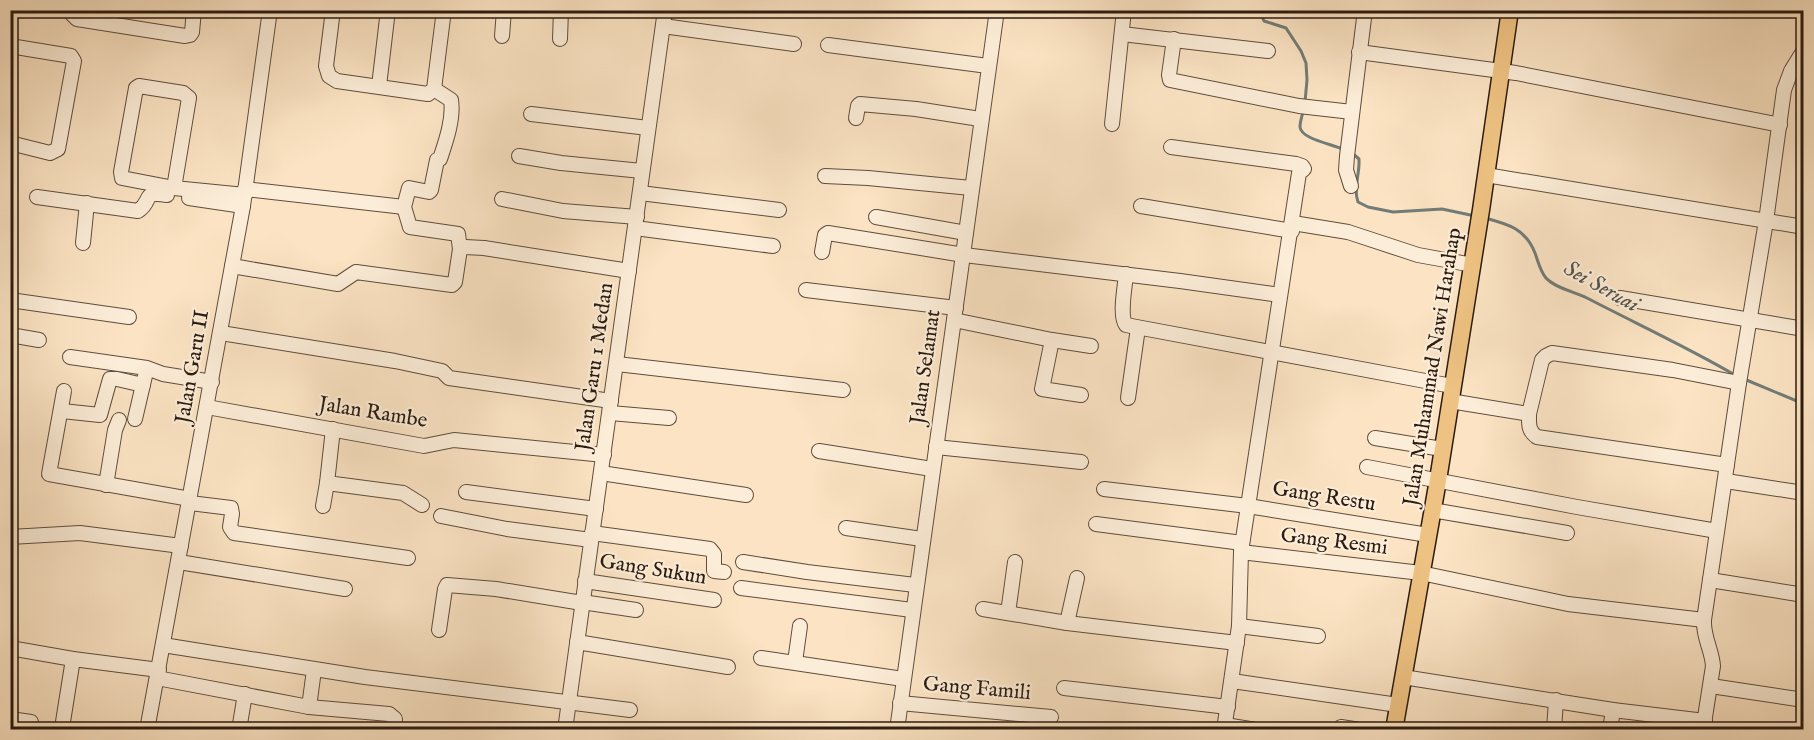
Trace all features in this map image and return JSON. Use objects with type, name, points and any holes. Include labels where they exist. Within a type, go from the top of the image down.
[{"type":"main road","name":"Jalan Muhammad Nawi Harahap","points":[[1394,729],[1473,266],[1510,10]]},
{"type":"street","points":[[73,10],[72,14],[77,19],[185,36],[192,32],[194,10]]},
{"type":"street","name":"Jalan Garu II","points":[[147,729],[245,196],[270,10]]},
{"type":"street","points":[[333,10],[327,74],[337,81],[426,94],[431,93],[434,89],[444,10]]},
{"type":"street","points":[[379,86],[388,10]]},
{"type":"street","points":[[502,36],[504,10]]},
{"type":"street","points":[[560,39],[561,10]]},
{"type":"street","name":"Jalan Garu 1 Medan","points":[[565,729],[665,10]]},
{"type":"street","name":"Jalan Selamat","points":[[897,729],[915,585],[964,255],[980,119],[997,10]]},
{"type":"street","points":[[1112,124],[1125,10]]},
{"type":"street","points":[[1351,186],[1346,170],[1365,10]]},
{"type":"street","points":[[663,26],[794,44]]},
{"type":"street","points":[[1122,34],[1268,51]]},
{"type":"street","points":[[1174,39],[1170,80],[1304,106],[1352,112]]},
{"type":"street","points":[[828,45],[988,66]]},
{"type":"street","points":[[10,46],[70,56],[74,61],[58,149],[50,153],[10,143]]},
{"type":"street","points":[[1403,677],[1704,725],[1711,686],[1713,657],[1703,632],[1717,531],[1740,377],[1767,221],[1784,90],[1791,71],[1803,51]]},
{"type":"street","points":[[1359,52],[1516,73],[1779,124]]},
{"type":"street","points":[[174,188],[188,96],[183,93],[139,86],[136,88],[121,172],[122,178],[174,188],[245,196]]},
{"type":"street","points":[[232,266],[338,284],[356,272],[452,285],[455,282],[460,249],[457,233],[410,227],[404,207],[409,188],[429,192],[431,190],[437,160],[440,159],[446,142],[451,100],[434,89]]},
{"type":"street","points":[[856,118],[860,104],[916,109],[980,119]]},
{"type":"street","points":[[531,114],[648,128]]},
{"type":"street","points":[[1172,147],[1302,166],[1304,169],[1299,173],[1241,548],[1239,626],[1224,727],[1256,729]]},
{"type":"street","points":[[519,156],[561,163],[642,171]]},
{"type":"street","points":[[1486,175],[1803,227]]},
{"type":"street","points":[[825,176],[971,188]]},
{"type":"street","points":[[37,197],[138,211],[153,193],[245,196],[404,207]]},
{"type":"street","points":[[640,193],[779,210]]},
{"type":"street","points":[[502,199],[773,246]]},
{"type":"street","points":[[83,243],[87,203]]},
{"type":"street","points":[[1141,206],[1292,227],[1348,232],[1418,255],[1473,266]]},
{"type":"street","points":[[876,218],[966,232]]},
{"type":"street","points":[[822,252],[825,235],[828,233],[964,255],[1280,295]]},
{"type":"street","points":[[460,249],[484,248],[629,271]]},
{"type":"street","points":[[1126,274],[1123,322],[1126,326],[1271,352],[1528,414]]},
{"type":"street","points":[[806,290],[955,314],[1052,340],[1090,346]]},
{"type":"street","points":[[1620,298],[1803,329]]},
{"type":"street","points":[[10,300],[129,317]]},
{"type":"street","points":[[1128,398],[1138,328]]},
{"type":"street","points":[[221,333],[395,361],[442,371],[449,378],[669,418]]},
{"type":"street","points":[[10,334],[39,340]]},
{"type":"street","points":[[1052,340],[1042,389],[1081,395]]},
{"type":"street","points":[[1727,465],[1537,437],[1529,427],[1528,414],[1542,360],[1552,353],[1740,377]]},
{"type":"street","points":[[70,357],[147,368],[163,374],[212,382]]},
{"type":"street","points":[[617,364],[843,390]]},
{"type":"street","points":[[62,411],[100,416],[110,379],[145,378],[135,419]]},
{"type":"street","points":[[64,391],[49,474],[231,508],[230,527],[234,533],[408,558]]},
{"type":"street","name":"Jalan Rambe","points":[[207,407],[424,446],[454,440],[604,455]]},
{"type":"street","points":[[106,485],[115,430],[119,420]]},
{"type":"street","points":[[323,506],[333,429]]},
{"type":"street","points":[[1375,438],[1442,448]]},
{"type":"street","points":[[936,447],[1082,462]]},
{"type":"street","points":[[819,451],[932,469]]},
{"type":"street","points":[[1367,467],[1717,531]]},
{"type":"street","points":[[601,473],[746,495]]},
{"type":"street","points":[[1726,481],[1803,493]]},
{"type":"street","points":[[327,483],[403,493],[422,506]]},
{"type":"street","name":"Gang Restu","points":[[1104,489],[1248,506],[1428,535]]},
{"type":"street","points":[[466,492],[596,509]]},
{"type":"street","points":[[1432,510],[1567,534]]},
{"type":"street","points":[[441,516],[507,529],[710,549],[714,554],[714,571],[724,572]]},
{"type":"street","name":"Gang Resmi","points":[[1096,524],[1241,548],[1421,573],[1568,604],[1704,621]]},
{"type":"street","points":[[846,528],[922,539]]},
{"type":"street","points":[[10,537],[80,532],[181,546]]},
{"type":"street","points":[[179,562],[345,589]]},
{"type":"street","points":[[743,562],[807,573],[915,585]]},
{"type":"street","points":[[1008,613],[1015,562]]},
{"type":"street","points":[[1067,623],[1077,578]]},
{"type":"street","name":"Gang Sukun","points":[[585,580],[714,600]]},
{"type":"street","points":[[1710,580],[1803,595]]},
{"type":"street","points":[[439,630],[447,585],[636,610]]},
{"type":"street","points":[[741,588],[912,610]]},
{"type":"street","points":[[983,609],[1067,623],[1237,643]]},
{"type":"street","points":[[795,662],[800,626]]},
{"type":"street","points":[[1239,626],[1318,636]]},
{"type":"street","points":[[578,642],[728,667]]},
{"type":"street","points":[[163,645],[314,669],[630,710]]},
{"type":"street","points":[[10,648],[158,674],[309,706],[389,714],[395,719],[394,729]]},
{"type":"street","points":[[761,658],[903,680]]},
{"type":"street","points":[[68,729],[62,728],[73,659]]},
{"type":"street","points":[[309,706],[314,669]]},
{"type":"street","points":[[1232,681],[1398,705]]},
{"type":"street","points":[[1711,686],[1803,700]]},
{"type":"street","points":[[1064,687],[1228,707]]},
{"type":"street","points":[[239,729],[245,694]]},
{"type":"street","points":[[1554,729],[1556,700]]},
{"type":"street","name":"Gang Famili","points":[[900,703],[1051,717]]},
{"type":"street","points":[[1610,729],[1613,710]]},
{"type":"street","points":[[10,718],[31,722],[30,729]]},
{"type":"street","points":[[1341,727],[1360,729]]},
{"type":"waterway","name":"Sei Seruai","points":[[1259,10],[1264,21],[1286,28],[1301,51],[1306,63],[1305,102]]},
{"type":"waterway","name":"Sei Seruai","points":[[1303,112],[1300,127],[1306,135],[1342,149]]},
{"type":"waterway","name":"Sei Seruai","points":[[1351,152],[1359,159],[1356,191],[1358,202],[1368,207],[1393,212],[1442,209],[1475,216]]},
{"type":"waterway","name":"Sei Seruai","points":[[1485,218],[1509,225],[1527,238],[1544,275],[1550,281],[1680,345],[1735,375]]},
{"type":"waterway","name":"Sei Seruai","points":[[1744,379],[1804,404]]}]
